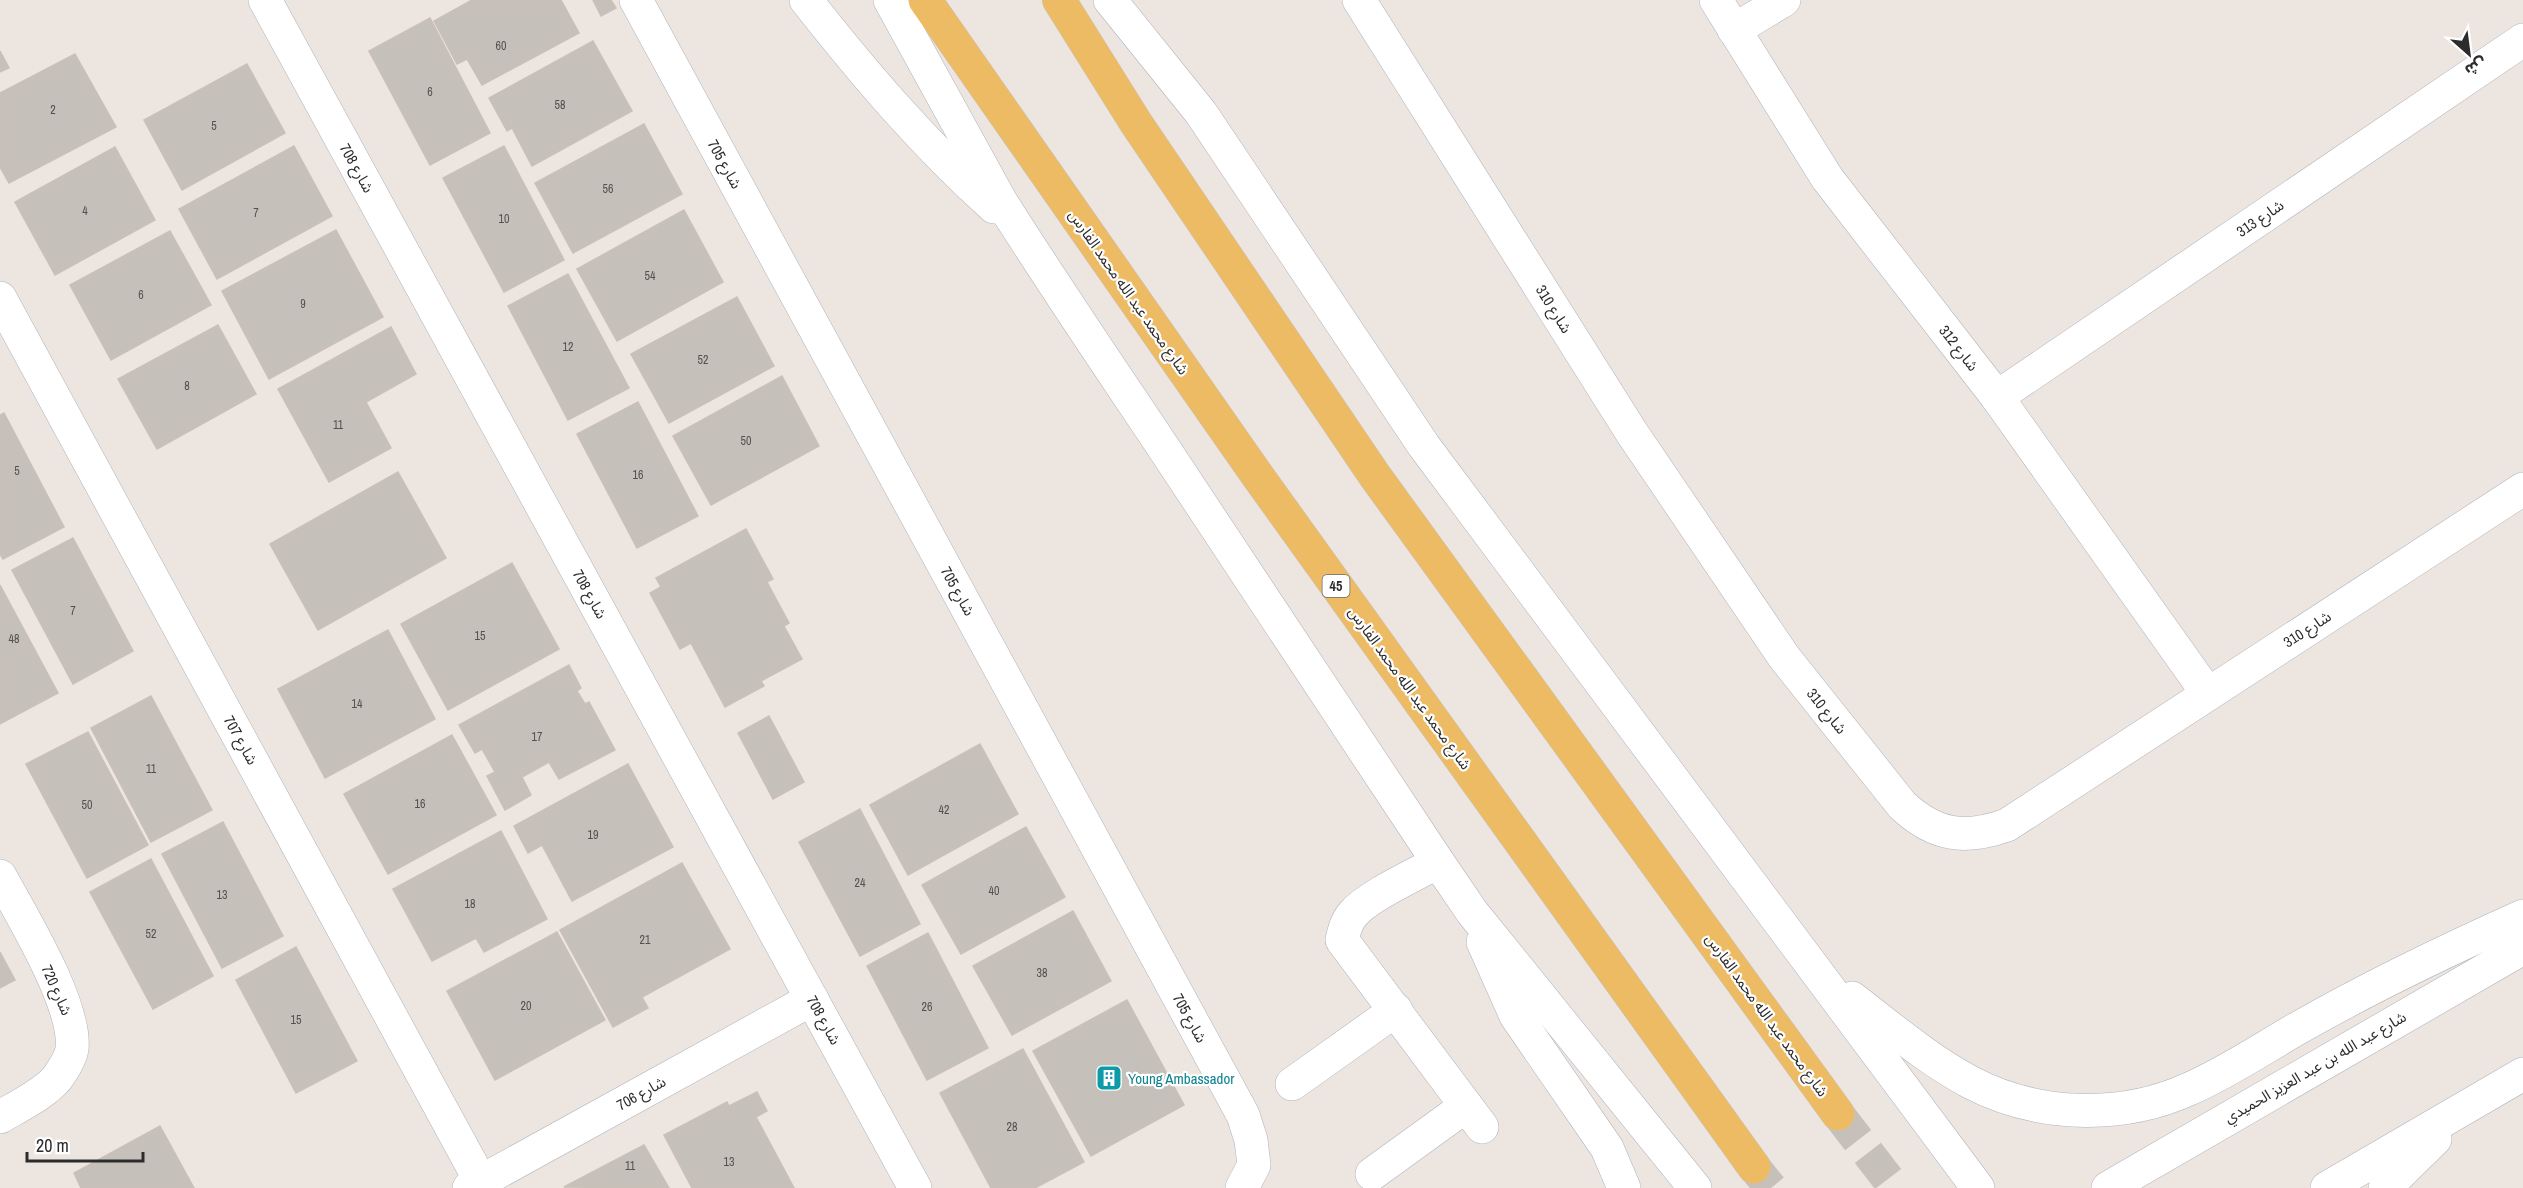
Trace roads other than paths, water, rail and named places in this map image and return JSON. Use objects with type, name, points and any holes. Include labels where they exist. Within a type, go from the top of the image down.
[{"type":"main road","name":"شارع محمد عبد الله محمد الفارس","points":[[924,0],[1257,475],[1754,1167]]},
{"type":"main road","name":"شارع محمد عبد الله محمد الفارس","points":[[1059,0],[1137,123],[1375,476],[1838,1114]]},
{"type":"street","name":"شارع 708","points":[[265,0],[915,1188]]},
{"type":"street","name":"شارع 705","points":[[636,0],[1243,1115],[1251,1140],[1254,1165],[1242,1188]]},
{"type":"street","points":[[806,0],[889,104],[952,169],[1020,232]]},
{"type":"street","points":[[890,0],[1000,200],[1020,232],[1438,862],[1472,912],[1695,1188]]},
{"type":"street","points":[[1110,0],[1201,113],[1424,446],[1978,1188]]},
{"type":"street","name":"شارع 310","points":[[1359,0],[1632,433],[1784,657],[1902,805],[1916,818],[1932,827],[1950,833],[1969,834],[2007,825],[2523,489]]},
{"type":"street","name":"شارع 312","points":[[1716,0],[1827,178],[1997,397],[2208,694]]},
{"type":"street","points":[[1734,30],[1784,0]]},
{"type":"street","name":"شارع 313","points":[[1997,397],[2523,40]]},
{"type":"street","name":"شارع 707","points":[[0,298],[476,1185]]},
{"type":"street","points":[[1372,1174],[1474,1117],[1342,940],[1353,914],[1364,904],[1438,862]]},
{"type":"street","name":"شارع 720","points":[[0,876],[8,911],[60,990],[71,1021],[72,1051],[59,1077],[30,1099],[0,1117]]},
{"type":"street","points":[[1472,912],[1488,957],[1516,1016],[1606,1148],[1624,1188]]},
{"type":"street","points":[[1817,970],[1903,1038],[1971,1083],[2031,1105],[2095,1110],[2158,1101],[2188,1090],[2301,1026],[2424,963],[2523,916]]},
{"type":"street","name":"شارع عبد الله بن عبد العزيز الحميدي","points":[[2108,1188],[2523,948]]},
{"type":"street","name":"شارع 706","points":[[476,1185],[812,999]]},
{"type":"street","points":[[1292,1084],[1396,1010]]},
{"type":"street","points":[[2326,1188],[2523,1074]]},
{"type":"street","points":[[2385,1188],[2473,1102]]},
{"type":"tunnel","points":[[1838,1114],[1895,1188]]},
{"type":"tunnel","points":[[1754,1167],[1771,1188]]},
{"type":"place","name":"Young Ambassador","points":[[1109,1078]]}]
